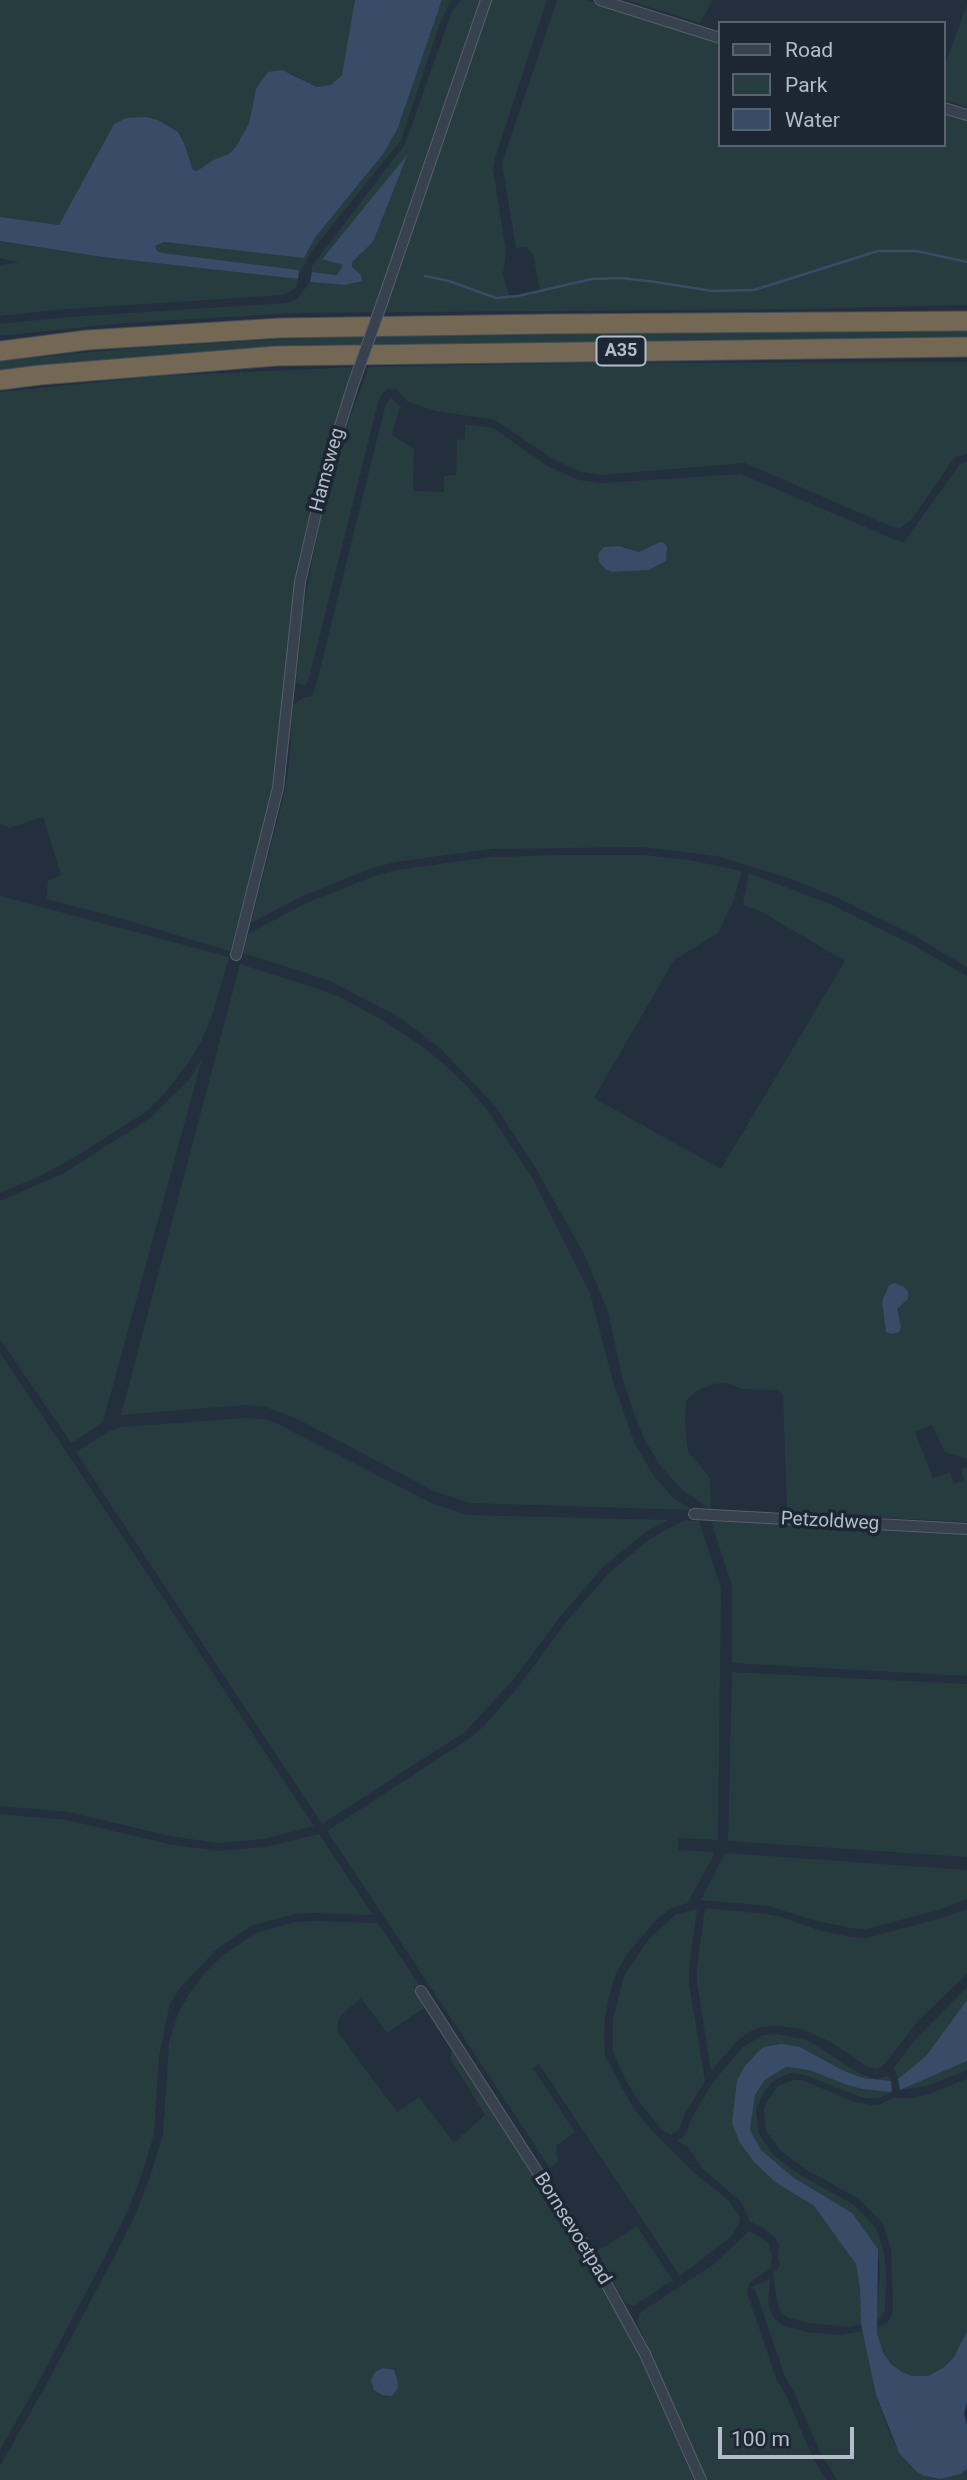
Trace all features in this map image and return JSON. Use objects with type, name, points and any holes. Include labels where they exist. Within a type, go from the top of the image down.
[{"type":"highway","name":"A35","points":[[0,351],[86,340],[280,328],[967,321]]},
{"type":"highway","name":"A35","points":[[0,380],[276,356],[967,347]]},
{"type":"street","name":"Hamsweg","points":[[236,955],[278,788],[300,582],[326,470],[486,0]]},
{"type":"street","points":[[600,0],[718,37]]},
{"type":"street","points":[[946,109],[967,115]]},
{"type":"street","name":"Petzoldweg","points":[[694,1514],[967,1529]]},
{"type":"street","name":"Bornsevoetpad","points":[[421,1991],[589,2252],[645,2354],[701,2480]]},
{"type":"green space","points":[[0,0],[355,0],[347,58],[338,80],[331,85],[317,87],[290,73],[253,100],[249,123],[236,147],[229,154],[213,160],[197,171],[193,170],[178,132],[158,120],[126,118],[114,124],[59,225],[0,217]]},
{"type":"green space","points":[[442,0],[451,0],[438,29],[401,140],[311,252],[299,275],[299,270],[163,253],[155,249],[155,245],[164,242],[304,257],[314,239],[383,154],[397,130]]},
{"type":"green space","points":[[461,0],[482,0],[386,278],[398,276],[490,0],[547,0],[493,169],[506,251],[503,274],[510,298],[540,291],[533,254],[526,247],[516,248],[502,163],[557,0],[587,0],[718,41],[718,147],[946,147],[946,112],[967,119],[967,305],[299,313],[122,323],[0,336],[0,324],[286,303],[297,299],[310,282],[345,285],[361,275],[353,270],[352,262],[373,242],[407,157],[322,258],[343,265],[337,275],[312,272],[312,266],[405,144],[452,11]]},
{"type":"green space","points":[[626,0],[713,0],[700,23]]},
{"type":"green space","points":[[967,6],[967,107],[946,101],[946,61]]},
{"type":"green space","points":[[0,241],[102,257],[298,279],[297,287],[284,295],[0,316],[0,265],[19,262],[0,258]]},
{"type":"green space","points":[[967,327],[967,338],[362,346],[161,355],[0,371],[0,361],[133,348],[366,335]]},
{"type":"green space","points":[[967,362],[967,454],[955,457],[911,520],[900,528],[892,527],[745,463],[602,475],[581,472],[553,459],[495,420],[436,411],[408,402],[397,390],[387,389],[378,403],[308,682],[305,685],[296,683],[303,610],[323,504],[369,367],[575,363]]},
{"type":"green space","points":[[355,367],[315,495],[273,789],[230,951],[46,899],[48,881],[61,875],[43,817],[10,828],[0,824],[0,392],[159,376]]},
{"type":"green space","points":[[391,398],[400,406],[392,435],[414,449],[413,491],[444,492],[444,476],[456,475],[457,440],[465,439],[465,424],[493,428],[549,467],[579,480],[602,483],[741,474],[903,543],[961,463],[967,462],[967,967],[917,937],[836,897],[791,879],[717,856],[642,847],[491,849],[395,862],[369,869],[301,897],[251,923],[284,795],[293,705],[304,697],[312,696],[316,685],[386,403]],"holes":[[[667,547],[666,561],[649,570],[612,572],[627,548],[639,552]]]},
{"type":"green space","points":[[642,855],[689,860],[742,871],[733,902],[718,933],[674,960],[594,1098],[721,1169],[845,961],[760,911],[743,905],[749,873],[832,905],[913,945],[967,976],[967,1459],[945,1452],[932,1425],[915,1432],[933,1478],[950,1472],[954,1484],[964,1480],[961,1469],[967,1468],[967,1522],[787,1513],[783,1395],[778,1390],[741,1389],[728,1383],[714,1384],[698,1390],[686,1401],[688,1451],[710,1478],[711,1510],[683,1491],[660,1465],[635,1417],[622,1377],[608,1312],[585,1256],[535,1167],[496,1107],[440,1048],[399,1017],[330,981],[243,953],[248,934],[304,904],[372,877],[396,870],[491,857]],"holes":[[[908,1299],[897,1309],[897,1319],[886,1331],[882,1302]]]},
{"type":"green space","points":[[0,896],[229,957],[214,1010],[202,1040],[165,1093],[146,1112],[73,1158],[0,1193]]},
{"type":"green space","points":[[240,964],[340,997],[384,1021],[445,1065],[489,1112],[533,1179],[590,1293],[612,1378],[634,1442],[654,1476],[673,1498],[692,1510],[470,1503],[436,1492],[299,1420],[266,1407],[244,1405],[121,1415]]},
{"type":"green space","points":[[202,1059],[103,1422],[71,1443],[0,1339],[0,1201],[66,1172],[150,1118],[189,1080]]},
{"type":"green space","points":[[0,1353],[314,1826],[264,1839],[217,1843],[170,1836],[68,1812],[0,1806]]},
{"type":"green space","points":[[245,1418],[276,1423],[431,1503],[467,1515],[668,1520],[646,1532],[605,1565],[559,1618],[513,1680],[465,1732],[322,1824],[76,1452],[109,1431],[122,1427]]},
{"type":"green space","points":[[684,1520],[699,1521],[721,1588],[718,1840],[679,1838],[678,1850],[714,1852],[713,1856],[688,1903],[671,1908],[657,1919],[627,1954],[616,1973],[610,1993],[604,2036],[605,2055],[633,2108],[653,2132],[696,2174],[727,2199],[740,2217],[731,2237],[680,2276],[539,2064],[533,2068],[575,2132],[556,2146],[558,2161],[550,2168],[327,1831],[470,1738],[484,1726],[520,1685],[565,1623],[611,1571],[650,1539]]},
{"type":"green space","points":[[711,1521],[967,1531],[967,1676],[732,1663],[732,1586]]},
{"type":"green space","points":[[732,1672],[967,1684],[967,1857],[728,1841]]},
{"type":"green space","points":[[0,1814],[67,1820],[168,1844],[217,1851],[265,1847],[319,1834],[373,1915],[294,1914],[251,1926],[216,1950],[181,1987],[170,2003],[159,2057],[154,2134],[128,2210],[0,2450]]},
{"type":"green space","points":[[725,1853],[967,1870],[967,1899],[935,1911],[866,1929],[817,1921],[768,1906],[701,1900]]},
{"type":"green space","points":[[705,1908],[767,1914],[815,1929],[867,1938],[967,1909],[967,1974],[919,2020],[882,2067],[876,2069],[866,2066],[829,2041],[801,2029],[778,2026],[761,2027],[751,2031],[737,2041],[711,2071],[697,1983]]},
{"type":"green space","points":[[697,1909],[689,1984],[705,2081],[685,2113],[679,2130],[671,2135],[661,2129],[625,2079],[613,2052],[613,2019],[624,1976],[649,1939],[675,1915]]},
{"type":"green space","points":[[296,1922],[378,1923],[431,2003],[387,2033],[361,1998],[339,2017],[337,2031],[397,2112],[419,2097],[454,2143],[485,2115],[450,2057],[453,2049],[565,2211],[637,2350],[694,2480],[0,2480],[0,2466],[115,2255],[150,2177],[163,2134],[169,2043],[177,2016],[188,1995],[221,1957],[255,1933]]},
{"type":"green space","points":[[967,1987],[967,2000],[926,2056],[898,2079],[894,2068],[913,2042]]},
{"type":"green space","points":[[777,2034],[807,2040],[862,2075],[876,2079],[887,2076],[891,2081],[863,2078],[800,2047],[764,2048],[751,2059],[740,2143],[754,2162],[775,2182],[814,2206],[856,2264],[861,2324],[849,2327],[808,2323],[787,2317],[781,2312],[773,2272],[780,2266],[779,2245],[775,2237],[750,2222],[741,2202],[702,2168],[688,2147],[677,2141],[686,2134],[692,2117],[714,2081],[743,2047],[763,2035]]},
{"type":"green space","points":[[967,2061],[967,2070],[927,2086],[900,2090]]},
{"type":"green space","points":[[786,2067],[809,2070],[847,2085],[892,2092],[879,2098],[863,2098],[805,2075],[790,2073],[774,2080],[765,2090],[756,2110],[759,2134],[775,2157],[802,2176],[854,2205],[876,2228],[884,2252],[886,2270],[885,2311],[877,2320],[880,2270],[878,2249],[852,2213],[794,2179],[761,2150],[750,2130],[755,2095],[765,2080]]},
{"type":"green space","points":[[967,2079],[967,2331],[955,2356],[943,2368],[928,2376],[912,2376],[891,2364],[883,2352],[877,2333],[877,2328],[888,2322],[893,2312],[891,2250],[883,2224],[859,2199],[805,2169],[781,2151],[766,2131],[764,2111],[766,2103],[778,2086],[793,2080],[802,2080],[852,2101],[871,2105],[881,2104],[892,2098],[913,2098],[929,2094]]},
{"type":"green space","points":[[637,2226],[673,2280],[634,2306],[625,2303],[597,2251]]},
{"type":"green space","points":[[749,2231],[768,2242],[772,2257],[771,2268],[749,2283],[747,2293],[776,2378],[826,2480],[706,2480],[637,2323],[640,2313],[714,2264]]},
{"type":"green space","points":[[770,2279],[768,2304],[773,2317],[782,2325],[807,2332],[840,2335],[863,2331],[876,2395],[890,2434],[899,2453],[917,2472],[933,2479],[941,2479],[961,2474],[967,2469],[967,2480],[837,2480],[820,2452],[784,2374],[755,2289],[749,2288]]},
{"type":"water","points":[[355,0],[442,0],[397,130],[383,154],[314,239],[304,258],[164,242],[155,246],[157,251],[163,253],[299,270],[298,279],[102,257],[0,241],[0,217],[59,225],[114,124],[126,118],[146,117],[158,120],[178,132],[193,170],[197,171],[213,160],[229,154],[236,147],[249,123],[256,89],[268,72],[282,70],[317,87],[331,85],[342,75]]},
{"type":"water","points":[[408,154],[373,242],[352,262],[352,267],[361,275],[362,281],[345,285],[310,282],[312,272],[337,275],[343,265],[322,259]]},
{"type":"water","points":[[660,542],[667,547],[666,561],[649,570],[612,572],[599,562],[598,554],[604,547],[619,546],[639,552]]},
{"type":"water","points":[[895,1283],[904,1287],[908,1292],[908,1299],[897,1309],[901,1327],[899,1332],[891,1334],[886,1332],[882,1302],[889,1285]]},
{"type":"water","points":[[967,2000],[967,2061],[900,2090],[898,2079],[926,2056]]},
{"type":"water","points":[[781,2044],[800,2047],[863,2078],[891,2081],[892,2092],[863,2089],[809,2070],[786,2067],[765,2080],[755,2095],[750,2130],[761,2150],[794,2178],[852,2213],[878,2249],[877,2333],[883,2352],[891,2364],[912,2376],[928,2376],[943,2368],[954,2357],[967,2331],[967,2401],[964,2414],[967,2425],[967,2469],[961,2474],[940,2479],[925,2476],[917,2472],[899,2453],[876,2395],[861,2324],[856,2264],[814,2206],[775,2182],[754,2162],[740,2143],[732,2123],[737,2081],[744,2067],[764,2047]]},
{"type":"water","points":[[383,2368],[394,2370],[397,2379],[398,2388],[392,2396],[382,2395],[374,2390],[371,2380],[375,2372]]},
{"type":"waterway","points":[[425,276],[449,281],[496,298],[518,296],[592,279],[621,278],[712,291],[754,290],[878,251],[917,251],[967,262]]}]
